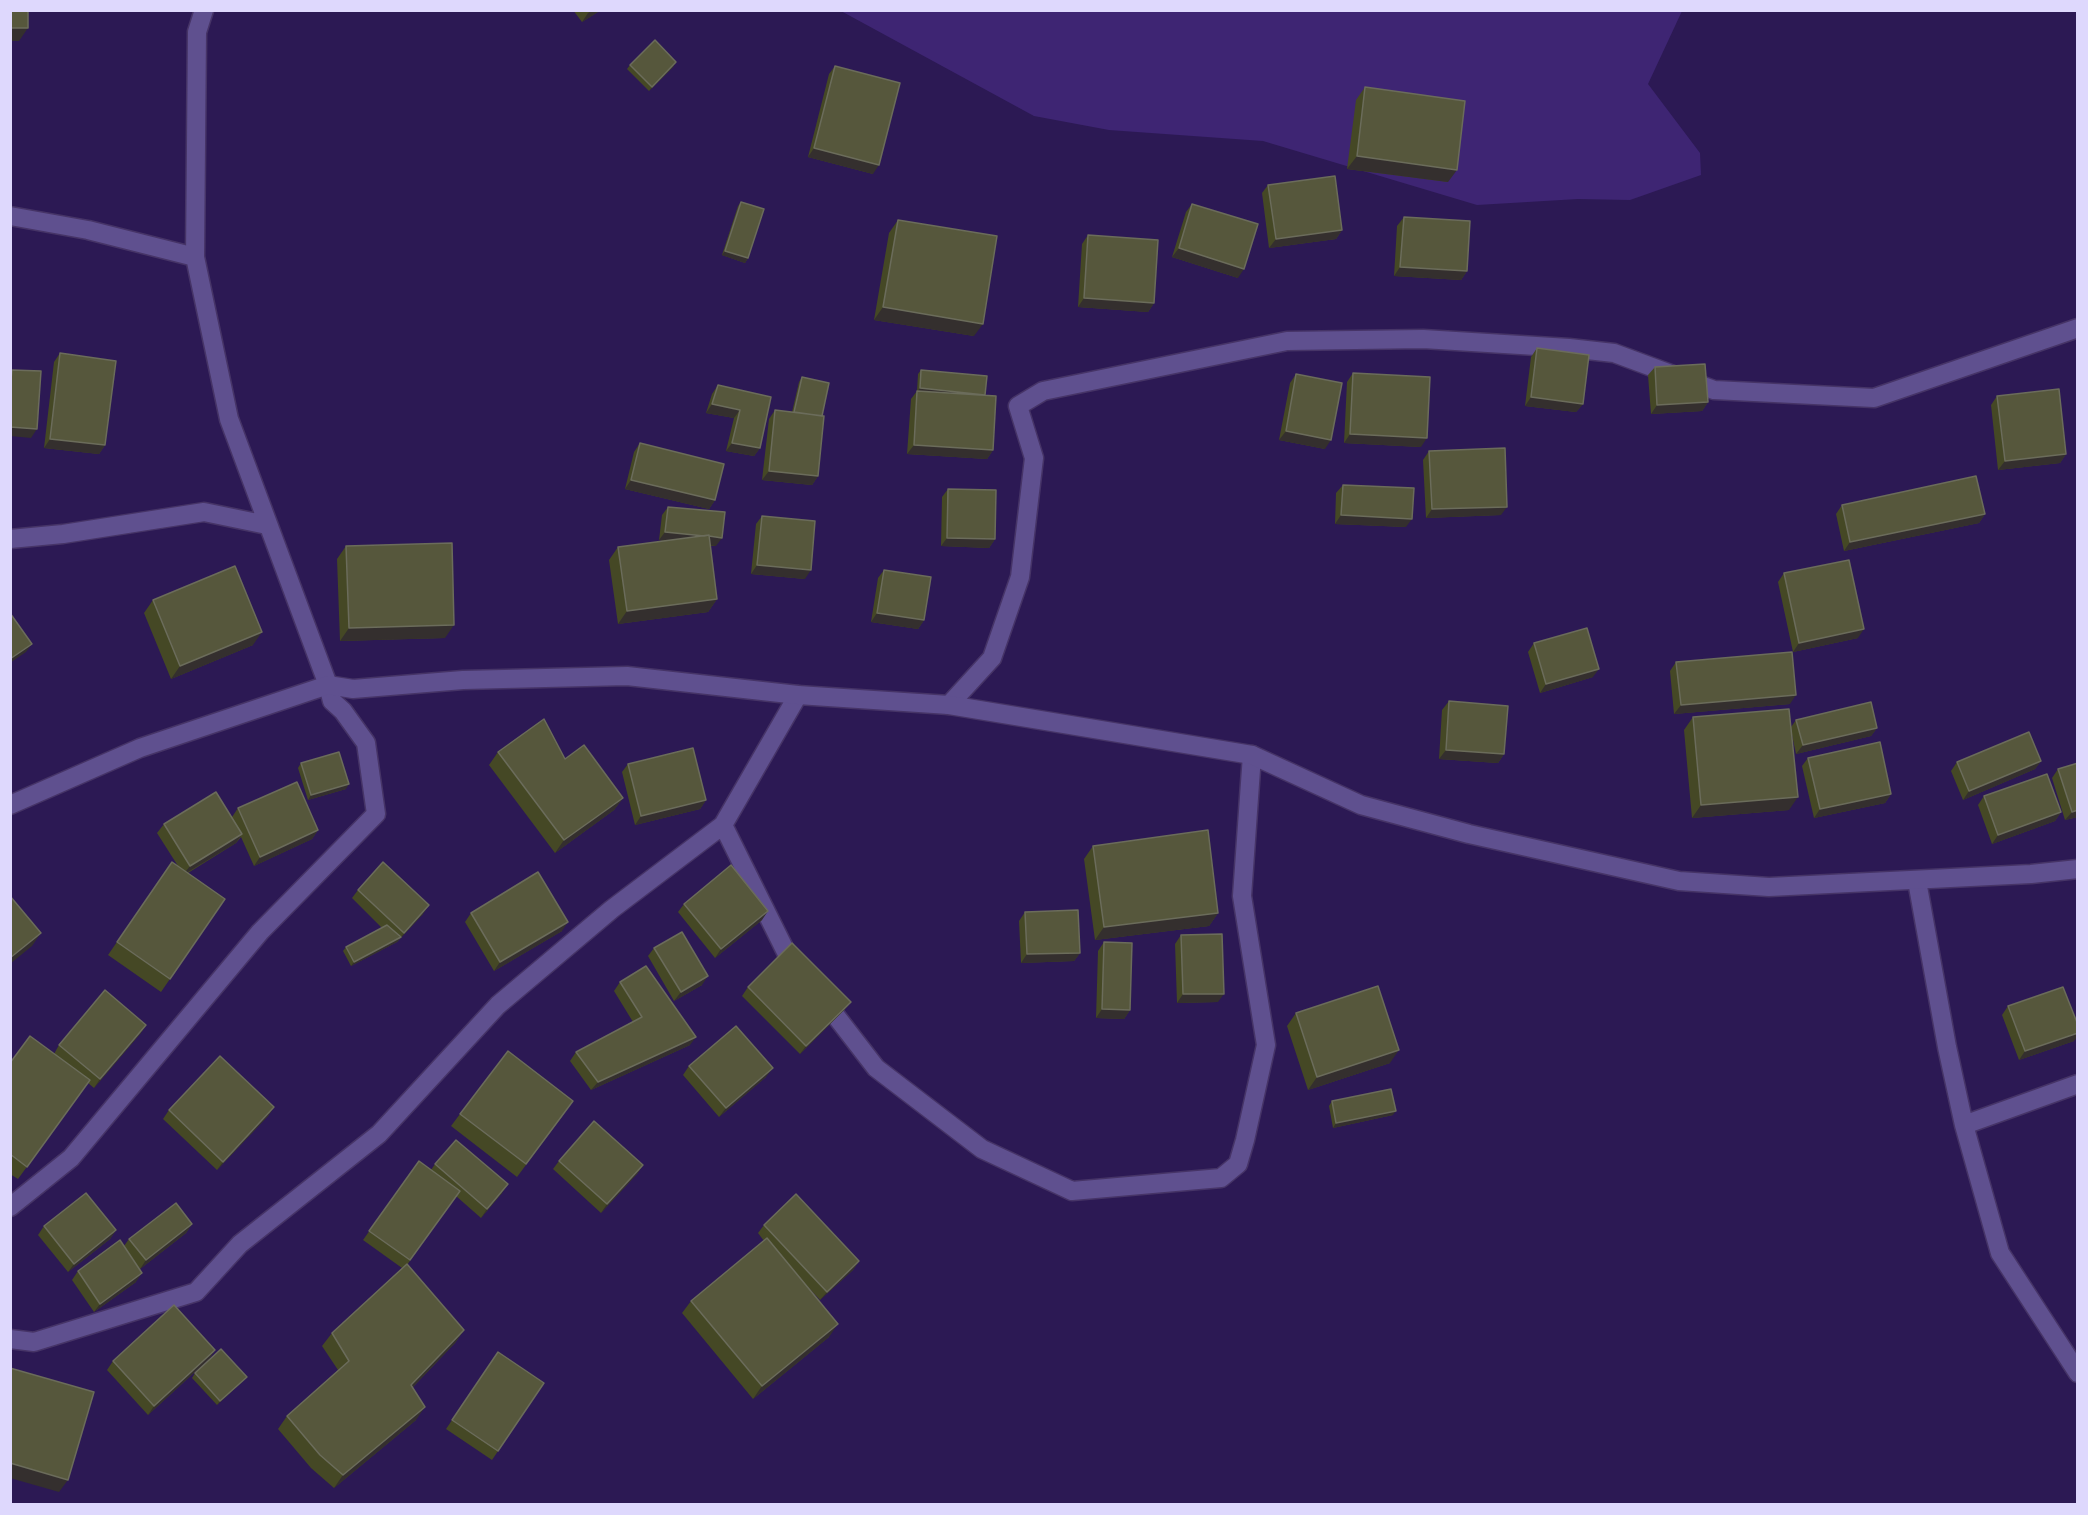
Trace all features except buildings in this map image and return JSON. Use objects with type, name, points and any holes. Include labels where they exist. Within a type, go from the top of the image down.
[{"type":"street","points":[[10,1207],[71,1158],[261,932],[376,814],[366,743],[343,711],[332,702],[328,685],[267,525],[230,419],[195,257],[197,32],[204,10]]},
{"type":"street","points":[[10,216],[88,230],[195,257]]},
{"type":"street","points":[[949,705],[992,658],[1020,577],[1034,458],[1018,406],[1043,391],[1287,341],[1423,339],[1614,353],[1714,390],[1874,398],[2078,328]]},
{"type":"street","points":[[10,539],[63,534],[204,512],[267,525]]},
{"type":"street","points":[[10,805],[140,748],[328,685],[353,689],[463,680],[627,676],[798,695],[949,705],[1252,755],[1361,805],[1480,837],[1678,881],[1769,887],[1917,881],[2078,869]]},
{"type":"street","points":[[10,1339],[34,1342],[196,1292],[240,1244],[379,1134],[498,1005],[612,909],[723,825],[798,695]]},
{"type":"street","points":[[723,825],[786,952],[876,1068],[982,1149],[1072,1191],[1221,1178],[1238,1164],[1266,1045],[1242,896],[1252,755]]},
{"type":"street","points":[[1917,881],[1947,1047],[1964,1125],[2000,1253],[2078,1372]]},
{"type":"street","points":[[1964,1125],[2078,1084]]},
{"type":"shaded area","points":[[841,11],[1682,11],[1648,84],[1700,153],[1701,175],[1630,200],[1578,199],[1477,205],[1263,141],[1109,130],[1034,116]]}]
